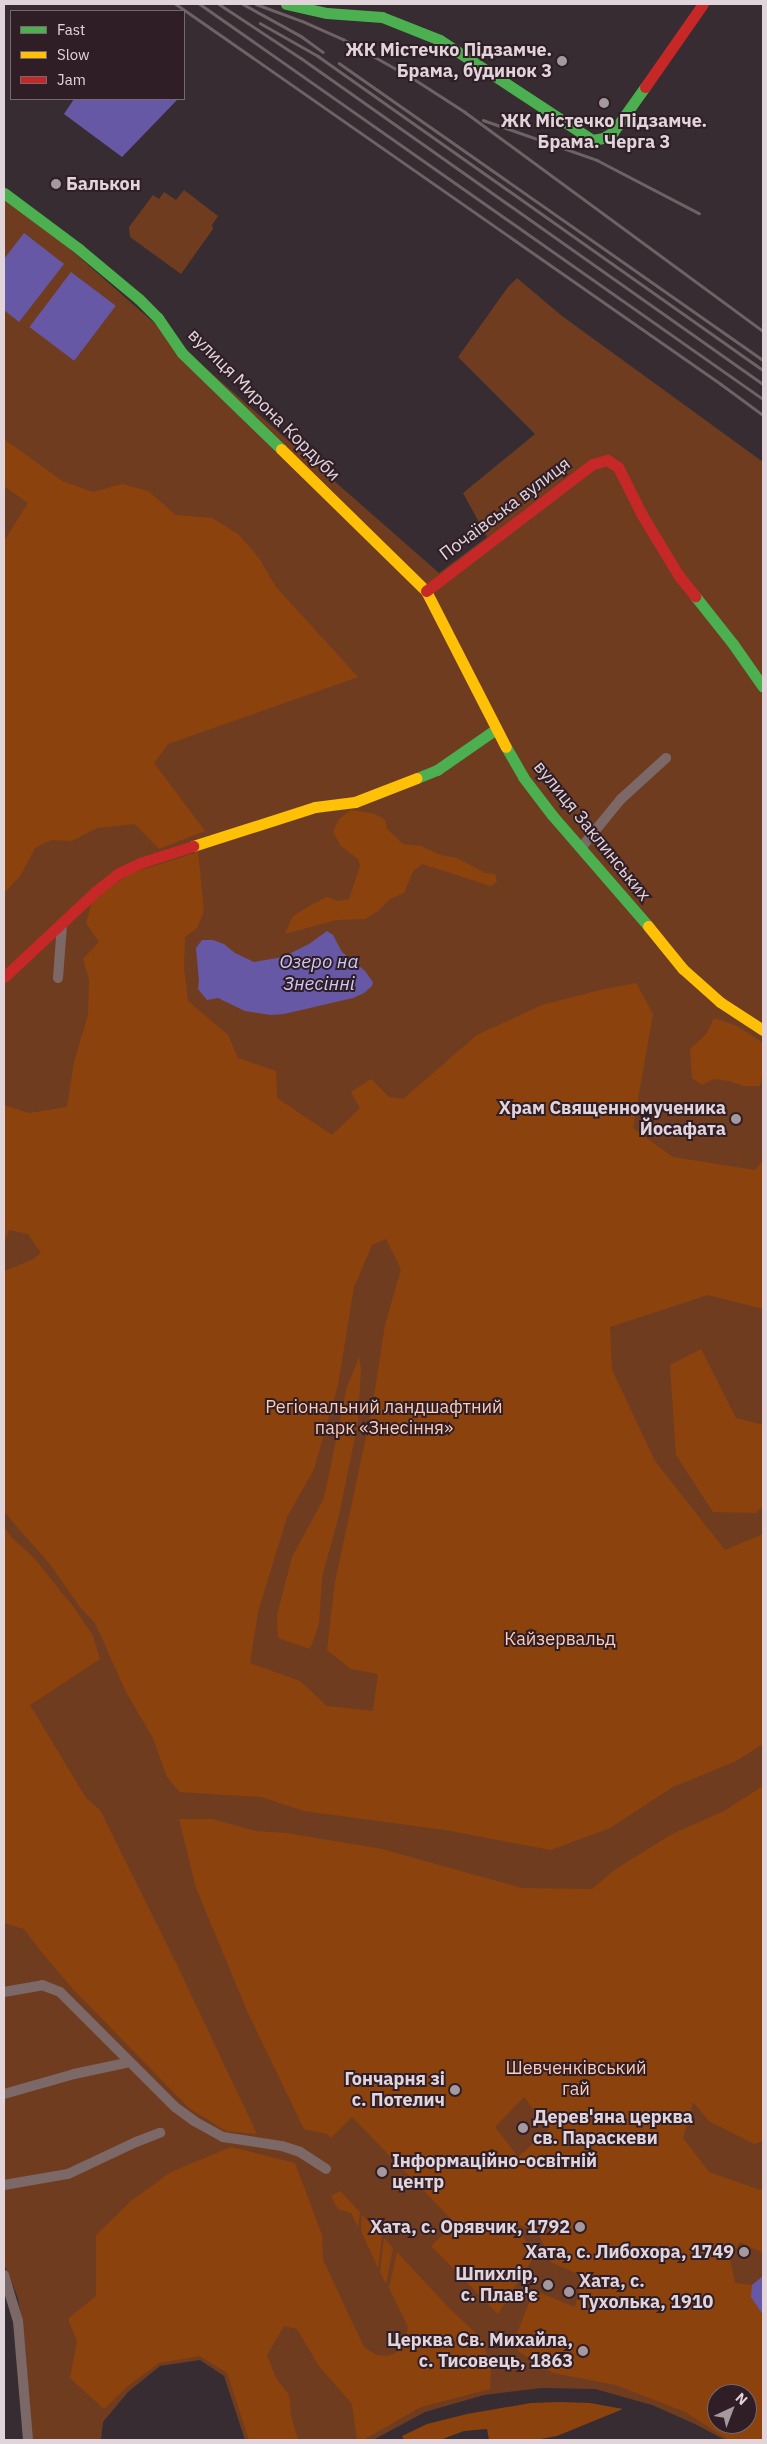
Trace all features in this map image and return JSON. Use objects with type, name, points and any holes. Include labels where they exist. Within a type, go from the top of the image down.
[{"type":"street","points":[[286,4],[327,13],[382,17],[440,40],[592,140],[603,138],[613,132],[703,4]]},
{"type":"street","name":"вулиця Мирона Кордуби","points":[[4,193],[79,249],[139,299],[158,318],[182,353],[426,591]]},
{"type":"street","name":"Почаївська вулиця","points":[[426,591],[593,464],[607,460],[618,467],[642,515],[679,576],[733,644],[763,687]]},
{"type":"street","name":"вулиця Заклинських","points":[[426,591],[496,729],[523,777],[684,969],[726,1006],[763,1030]]},
{"type":"street","points":[[4,977],[14,970],[96,891],[119,874],[140,862],[315,807],[355,802],[437,770],[496,729]]},
{"type":"street","points":[[581,848],[621,799],[666,758]]},
{"type":"street","points":[[58,978],[62,925]]},
{"type":"street","points":[[4,1992],[42,1985],[60,1992],[176,2107],[194,2122],[223,2137],[282,2146],[300,2152],[326,2169]]},
{"type":"street","points":[[4,2094],[74,2074],[130,2062]]},
{"type":"street","points":[[4,2185],[68,2174],[136,2142],[160,2134]]},
{"type":"street","points":[[4,2275],[18,2321],[28,2440]]},
{"type":"green space","points":[[184,190],[218,216],[212,225],[213,229],[181,274],[130,237],[129,227],[153,195],[159,199],[164,192],[176,200]]},
{"type":"green space","name":"Регіональний ландшафтний парк «Знесіння»","points":[[4,197],[62,242],[439,573],[487,537],[463,493],[535,434],[458,357],[508,287],[517,278],[562,316],[763,462],[763,2440],[725,2440],[714,2434],[757,2434],[757,2384],[707,2384],[707,2430],[652,2405],[595,2389],[542,2388],[484,2395],[425,2412],[373,2440],[245,2440],[224,2376],[200,2360],[160,2366],[128,2392],[103,2422],[101,2440],[32,2440],[25,2345],[18,2298],[4,2264]]},
{"type":"green space","points":[[4,439],[62,481],[93,492],[122,484],[148,491],[176,515],[212,518],[238,534],[259,558],[276,587],[358,677],[168,744],[154,763],[205,831],[159,849],[135,824],[97,828],[72,841],[51,840],[35,848],[20,876],[4,893],[4,541],[28,503],[4,486]]},
{"type":"green space","points":[[351,810],[375,814],[385,820],[387,829],[403,844],[421,846],[440,855],[457,858],[485,873],[495,874],[497,882],[491,886],[422,864],[413,871],[404,893],[390,899],[378,911],[365,919],[336,920],[285,934],[293,916],[309,906],[327,897],[338,901],[349,899],[360,866],[358,859],[341,846],[333,832],[339,819]]},
{"type":"green space","name":"Кайзервальд","points":[[198,852],[204,911],[197,928],[185,937],[184,968],[188,1001],[228,1035],[238,1058],[276,1071],[277,1098],[332,1135],[360,1108],[351,1092],[371,1079],[389,1097],[403,1099],[477,1035],[542,1005],[636,983],[653,1014],[633,1128],[673,1157],[755,1170],[763,1161],[763,1309],[708,1295],[610,1327],[612,1370],[655,1461],[725,1550],[763,1534],[763,1744],[736,1761],[673,1787],[610,1828],[551,1850],[445,1830],[304,1811],[261,1797],[180,1792],[167,1777],[153,1738],[126,1692],[95,1623],[80,1607],[49,1563],[4,1512],[4,1271],[32,1260],[41,1253],[28,1234],[9,1230],[4,1242],[4,1105],[29,1113],[67,1107],[74,1062],[88,1015],[89,980],[83,959],[99,942],[86,923],[92,901],[129,874]],"holes":[[[386,1239],[401,1269],[385,1325],[372,1409],[335,1582],[327,1650],[351,1669],[378,1674],[373,1711],[327,1706],[300,1681],[250,1663],[258,1612],[287,1517],[314,1469],[338,1385],[354,1287],[372,1245]]]},
{"type":"green space","points":[[714,1018],[737,1026],[763,1043],[763,1071],[760,1086],[744,1086],[729,1081],[713,1079],[702,1085],[692,1078],[690,1049],[707,1033]]},
{"type":"green space","points":[[701,1349],[736,1418],[763,1425],[763,1506],[756,1513],[713,1512],[676,1455],[670,1365]]},
{"type":"green space","points":[[359,1357],[361,1369],[358,1422],[339,1515],[322,1577],[319,1624],[310,1649],[278,1638],[277,1615],[292,1557],[324,1498],[347,1387]]},
{"type":"green space","points":[[4,1526],[11,1537],[34,1558],[75,1609],[93,1636],[100,1659],[30,1705],[86,1798],[100,1810],[177,1965],[257,2134],[226,2131],[189,2108],[73,1989],[24,1929],[4,1923]]},
{"type":"green space","name":"Шевченківський гай","points":[[763,1786],[763,2141],[754,2144],[709,2121],[693,2102],[683,2138],[709,2172],[760,2190],[763,2188],[763,2253],[740,2242],[730,2259],[735,2283],[752,2285],[752,2297],[763,2315],[763,2440],[729,2440],[720,2434],[757,2434],[757,2384],[707,2384],[707,2426],[685,2412],[616,2385],[553,2373],[518,2351],[513,2344],[534,2290],[575,2307],[582,2276],[551,2262],[539,2234],[516,2223],[534,2257],[498,2314],[431,2246],[455,2223],[352,2117],[331,2138],[327,2134],[304,2129],[248,2013],[196,1888],[179,1819],[212,1819],[256,1831],[286,1833],[382,1849],[522,1888],[592,1889],[616,1869],[672,1834],[724,1811]],"holes":[[[524,2097],[549,2129],[518,2157],[495,2127]]]},
{"type":"green space","points":[[231,2147],[295,2163],[322,2235],[323,2260],[364,2347],[376,2355],[388,2356],[397,2352],[405,2342],[408,2327],[389,2288],[397,2252],[448,2307],[481,2338],[491,2365],[490,2389],[421,2407],[363,2440],[357,2440],[352,2404],[319,2366],[297,2329],[284,2326],[267,2355],[276,2378],[289,2395],[291,2416],[298,2440],[249,2440],[227,2373],[200,2356],[159,2363],[129,2385],[104,2409],[70,2378],[77,2341],[68,2319],[96,2296],[96,2235],[131,2201],[171,2172]]},
{"type":"green space","points":[[340,2191],[360,2212],[358,2227],[351,2213],[340,2210],[331,2196]]},
{"type":"green space","points":[[362,2215],[382,2236],[378,2268],[361,2231]]},
{"type":"green space","points":[[384,2238],[393,2248],[386,2284],[380,2272]]},
{"type":"green space","points":[[531,2403],[590,2403],[623,2409],[557,2436],[535,2440],[489,2440],[487,2429],[464,2431],[440,2440],[404,2440],[402,2436],[427,2424],[467,2414]]},
{"type":"water","points":[[73,100],[177,100],[122,157],[64,114]]},
{"type":"water","points":[[24,233],[64,264],[19,322],[4,310],[4,259]]},
{"type":"water","points":[[71,272],[116,306],[74,361],[29,327]]},
{"type":"water","name":"Озеро на Знесінні","points":[[327,931],[333,935],[342,952],[365,971],[373,982],[372,986],[364,993],[353,998],[284,1014],[271,1015],[245,1011],[218,998],[207,1000],[198,989],[196,948],[202,940],[213,940],[224,944],[235,953],[254,962],[283,957],[309,944]]},
{"type":"water","points":[[763,2276],[763,2315],[751,2297],[752,2285]]},
{"type":"railway","points":[[176,4],[185,10]]},
{"type":"railway","points":[[200,4],[763,399]]},
{"type":"railway","points":[[219,4],[301,58],[763,384]]},
{"type":"railway","points":[[243,4],[301,36],[323,52]]},
{"type":"railway","points":[[256,4],[343,39],[414,79],[465,112],[763,331]]},
{"type":"railway","points":[[185,10],[763,415]]},
{"type":"railway","points":[[260,23],[318,56],[763,370]]},
{"type":"railway","points":[[339,63],[763,360]]},
{"type":"railway","points":[[483,120],[597,160],[699,213]]},
{"type":"traffic: fast","points":[[286,4],[327,13],[382,17],[440,40],[592,140],[603,138],[613,132],[645,87]]},
{"type":"traffic: fast","points":[[4,193],[79,249],[139,299],[158,318],[182,353],[281,449]]},
{"type":"traffic: fast","points":[[695,596],[733,644],[763,687]]},
{"type":"traffic: fast","points":[[417,778],[437,770],[496,729]]},
{"type":"traffic: fast","points":[[506,747],[523,777],[552,815],[648,926]]},
{"type":"traffic: slow","points":[[281,449],[426,591],[506,747]]},
{"type":"traffic: slow","points":[[193,846],[315,807],[355,802],[417,778]]},
{"type":"traffic: slow","points":[[648,926],[683,969],[720,1002],[763,1030]]},
{"type":"traffic: jam","points":[[645,87],[703,4]]},
{"type":"traffic: jam","points":[[426,591],[593,464],[607,460],[618,467],[642,515],[679,576],[695,596]]},
{"type":"traffic: jam","points":[[4,977],[96,891],[119,873],[140,863],[193,846]]},
{"type":"place","name":"ЖК Містечко Підзамче. Брама, будинок 3","points":[[562,61]]},
{"type":"place","name":"ЖК Містечко Підзамче. Брама. Черга 3","points":[[604,103]]},
{"type":"place","name":"Балькон","points":[[56,184]]},
{"type":"place","name":"Храм Священномученика Йосафата","points":[[736,1119]]},
{"type":"place","name":"Гончарня зі с. Потелич","points":[[455,2090]]},
{"type":"place","name":"Дерев'яна церква св. Параскеви","points":[[523,2128]]},
{"type":"place","name":"Інформаційно-освітній центр","points":[[382,2172]]},
{"type":"place","name":"Хата, с. Орявчик, 1792","points":[[580,2227]]},
{"type":"place","name":"Хата, с. Либохора, 1749","points":[[744,2252]]},
{"type":"place","name":"Шпихлір, с. Плав'є","points":[[548,2285]]},
{"type":"place","name":"Хата, с. Тухолька, 1910","points":[[569,2292]]},
{"type":"place","name":"Церква Св. Михайла, с. Тисовець, 1863","points":[[583,2351]]}]
